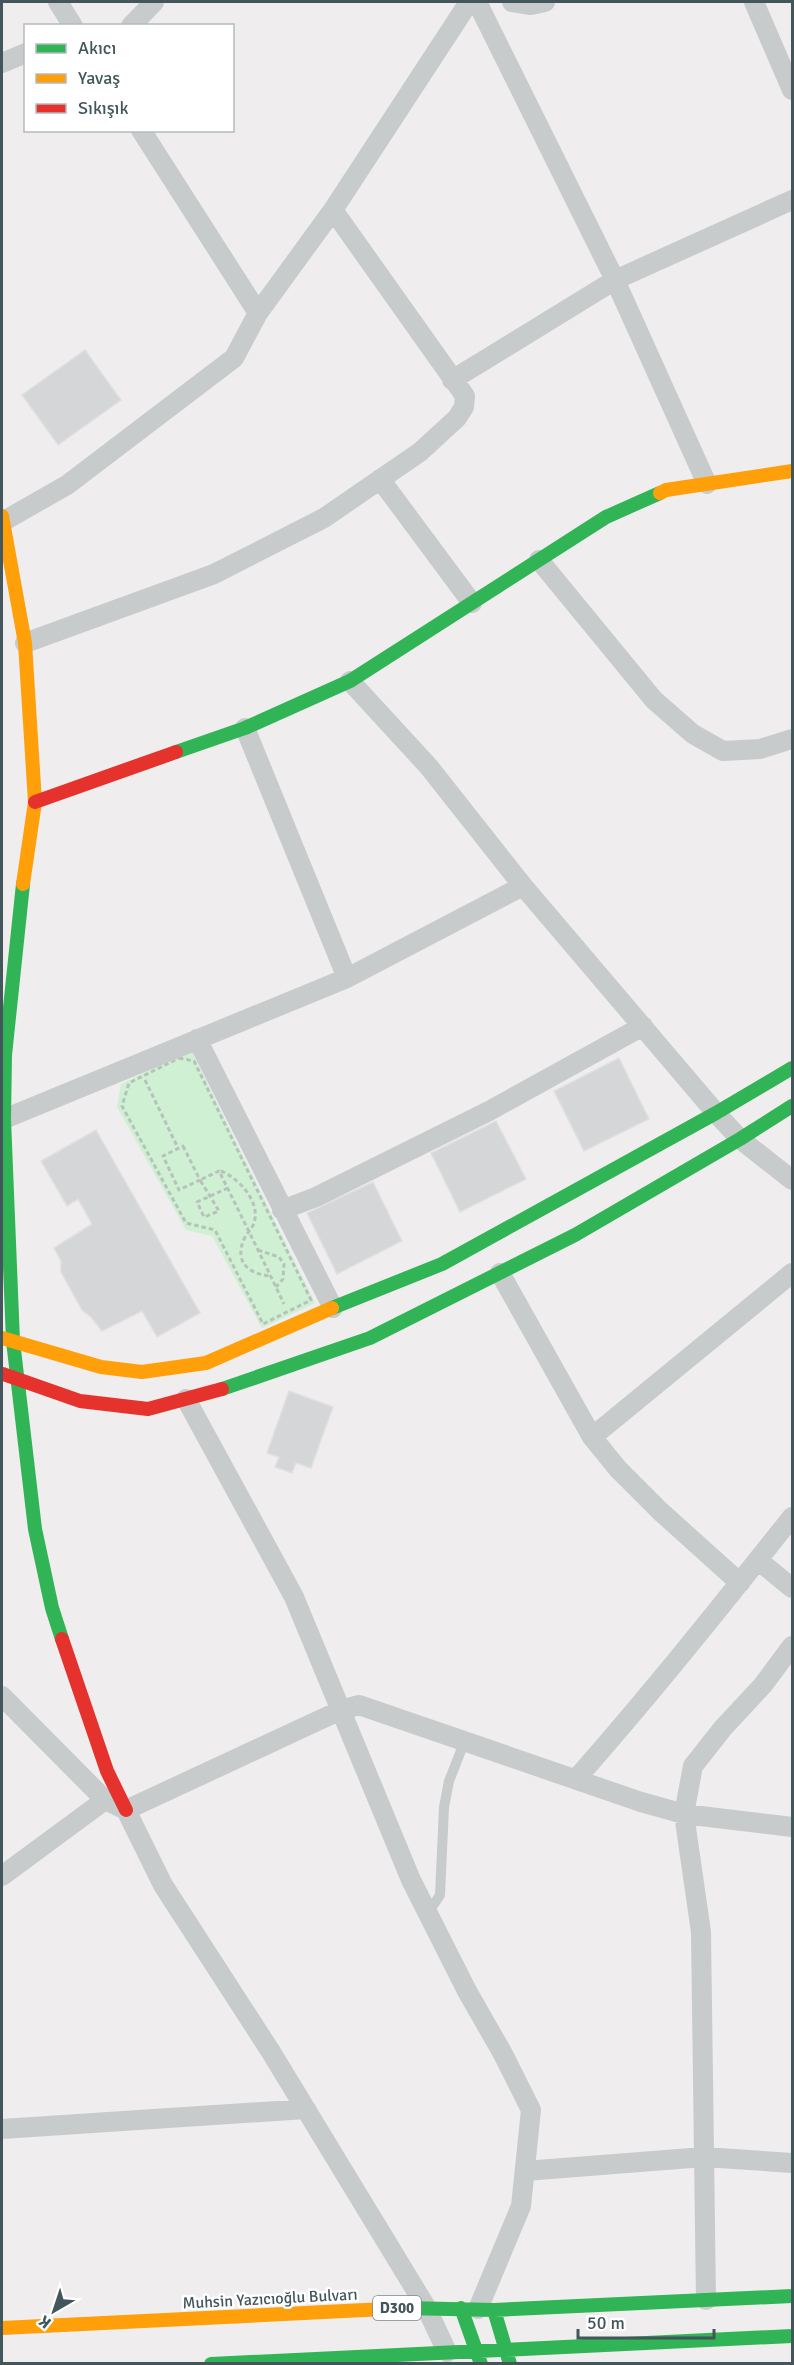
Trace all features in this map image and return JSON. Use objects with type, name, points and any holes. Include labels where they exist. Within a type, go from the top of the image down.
[{"type":"main road","points":[[35,802],[245,728],[350,681],[606,517],[666,490],[792,471]]},
{"type":"main road","points":[[2,520],[25,643],[35,802],[26,852],[5,1055],[3,1129],[7,1340],[18,1379],[35,1529],[52,1608],[87,1717],[107,1771],[126,1810]]},
{"type":"main road","points":[[7,1340],[101,1367],[142,1372],[207,1363],[442,1264],[716,1113],[792,1068]]},
{"type":"main road","points":[[2,1374],[80,1401],[148,1409],[186,1399],[370,1338],[575,1236],[792,1106]]},
{"type":"main road","name":"Muhsin Yazıcıoğlu Bulvarı","points":[[2,2328],[426,2307],[477,2309],[792,2296]]},
{"type":"main road","points":[[477,2309],[505,2349],[510,2364]]},
{"type":"main road","points":[[477,2309],[479,2357]]},
{"type":"main road","points":[[211,2364],[447,2352],[479,2357],[505,2349],[789,2336]]},
{"type":"street","points":[[58,2],[73,24]]},
{"type":"street","points":[[133,24],[154,2]]},
{"type":"street","points":[[2,520],[67,485],[234,358],[258,313],[333,210],[469,2]]},
{"type":"street","points":[[477,2],[615,280],[707,484]]},
{"type":"street","points":[[512,2],[531,5],[545,2]]},
{"type":"street","points":[[754,2],[792,90]]},
{"type":"street","points":[[2,63],[24,54]]},
{"type":"street","points":[[142,132],[258,313]]},
{"type":"street","points":[[453,380],[615,280],[792,200]]},
{"type":"street","points":[[25,643],[214,574],[324,518],[420,452],[457,418],[464,407],[465,396],[333,210]]},
{"type":"street","points":[[380,479],[472,603]]},
{"type":"street","points":[[539,560],[654,700],[693,734],[723,751],[760,749],[792,738]]},
{"type":"street","points":[[350,681],[429,767],[523,886],[716,1113],[740,1139],[792,1180]]},
{"type":"street","points":[[245,728],[347,978]]},
{"type":"street","points":[[3,1129],[197,1039],[347,978],[523,886]]},
{"type":"street","points":[[282,1210],[316,1197],[489,1111],[643,1026]]},
{"type":"street","points":[[197,1039],[333,1308]]},
{"type":"street","points":[[500,1273],[592,1437],[618,1469],[660,1511],[740,1582]]},
{"type":"street","points":[[592,1437],[792,1273]]},
{"type":"street","points":[[186,1399],[294,1597],[411,1880],[531,2110],[521,2206],[477,2309]]},
{"type":"street","points":[[576,1779],[604,1749],[792,1516]]},
{"type":"street","points":[[758,1560],[792,1588]]},
{"type":"street","points":[[706,2300],[701,1932],[684,1814],[693,1766],[723,1728],[763,1685],[792,1646]]},
{"type":"street","points":[[2,1696],[105,1800],[126,1810],[163,1885],[306,2109],[426,2307],[447,2352]]},
{"type":"street","points":[[126,1810],[340,1710],[359,1705],[641,1802],[684,1814],[792,1827]]},
{"type":"street","points":[[2,1876],[105,1800]]},
{"type":"street","points":[[2,2129],[306,2109]]},
{"type":"street","points":[[525,2171],[704,2157],[792,2163]]},
{"type":"street","points":[[789,2336],[792,2355]]},
{"type":"lane","points":[[428,1913],[440,1895],[444,1807],[450,1781],[464,1743]]},
{"type":"path","points":[[179,1058],[194,1061],[311,1300],[262,1324],[215,1230],[186,1223],[122,1106],[129,1083],[143,1076],[179,1058]]},
{"type":"path","points":[[143,1076],[178,1148]]},
{"type":"path","points":[[228,1188],[210,1196],[197,1202],[204,1217],[219,1211],[210,1196],[200,1180],[183,1146],[163,1156],[179,1190],[200,1180],[219,1171],[229,1174],[245,1189],[255,1214],[254,1222],[241,1250],[243,1262],[257,1275],[271,1276]]},
{"type":"path","points":[[219,1171],[288,1311]]},
{"type":"path","points":[[258,1250],[279,1257],[284,1264],[283,1279],[276,1287]]},
{"type":"green space","points":[[191,1050],[315,1303],[262,1328],[212,1236],[186,1230],[117,1107],[121,1084]]},
{"type":"building","points":[[85,350],[121,400],[58,445],[22,395]]},
{"type":"building","points":[[619,1058],[649,1119],[584,1151],[554,1091]]},
{"type":"building","points":[[496,1121],[526,1179],[460,1212],[431,1153]]},
{"type":"building","points":[[96,1130],[200,1313],[157,1337],[142,1311],[102,1331],[82,1310],[61,1272],[61,1261],[54,1248],[92,1224],[78,1199],[67,1206],[41,1161]]},
{"type":"building","points":[[373,1182],[402,1241],[337,1274],[307,1213]]},
{"type":"building","points":[[289,1391],[333,1407],[311,1468],[296,1463],[292,1473],[275,1467],[279,1457],[267,1453]]},
{"type":"traffic: fast","points":[[176,752],[245,728],[350,681],[606,517],[660,493]]},
{"type":"traffic: fast","points":[[23,884],[5,1055],[4,1119],[13,1341],[35,1529],[52,1608],[62,1639]]},
{"type":"traffic: fast","points":[[332,1308],[442,1264],[716,1113],[792,1068]]},
{"type":"traffic: fast","points":[[222,1389],[370,1338],[575,1235],[792,1106]]},
{"type":"traffic: fast","points":[[405,2308],[494,2310],[792,2296]]},
{"type":"traffic: fast","points":[[461,2308],[481,2364]]},
{"type":"traffic: fast","points":[[494,2310],[510,2364]]},
{"type":"traffic: fast","points":[[211,2364],[792,2336]]},
{"type":"traffic: slow","points":[[660,493],[666,490],[792,471]]},
{"type":"traffic: slow","points":[[2,516],[25,643],[35,802],[23,884]]},
{"type":"traffic: slow","points":[[2,1338],[101,1367],[142,1372],[206,1363],[332,1308]]},
{"type":"traffic: slow","points":[[2,2328],[405,2308]]},
{"type":"traffic: jam","points":[[35,802],[176,752]]},
{"type":"traffic: jam","points":[[3,1374],[80,1401],[148,1409],[222,1389]]},
{"type":"traffic: jam","points":[[62,1639],[107,1771],[126,1810]]}]
